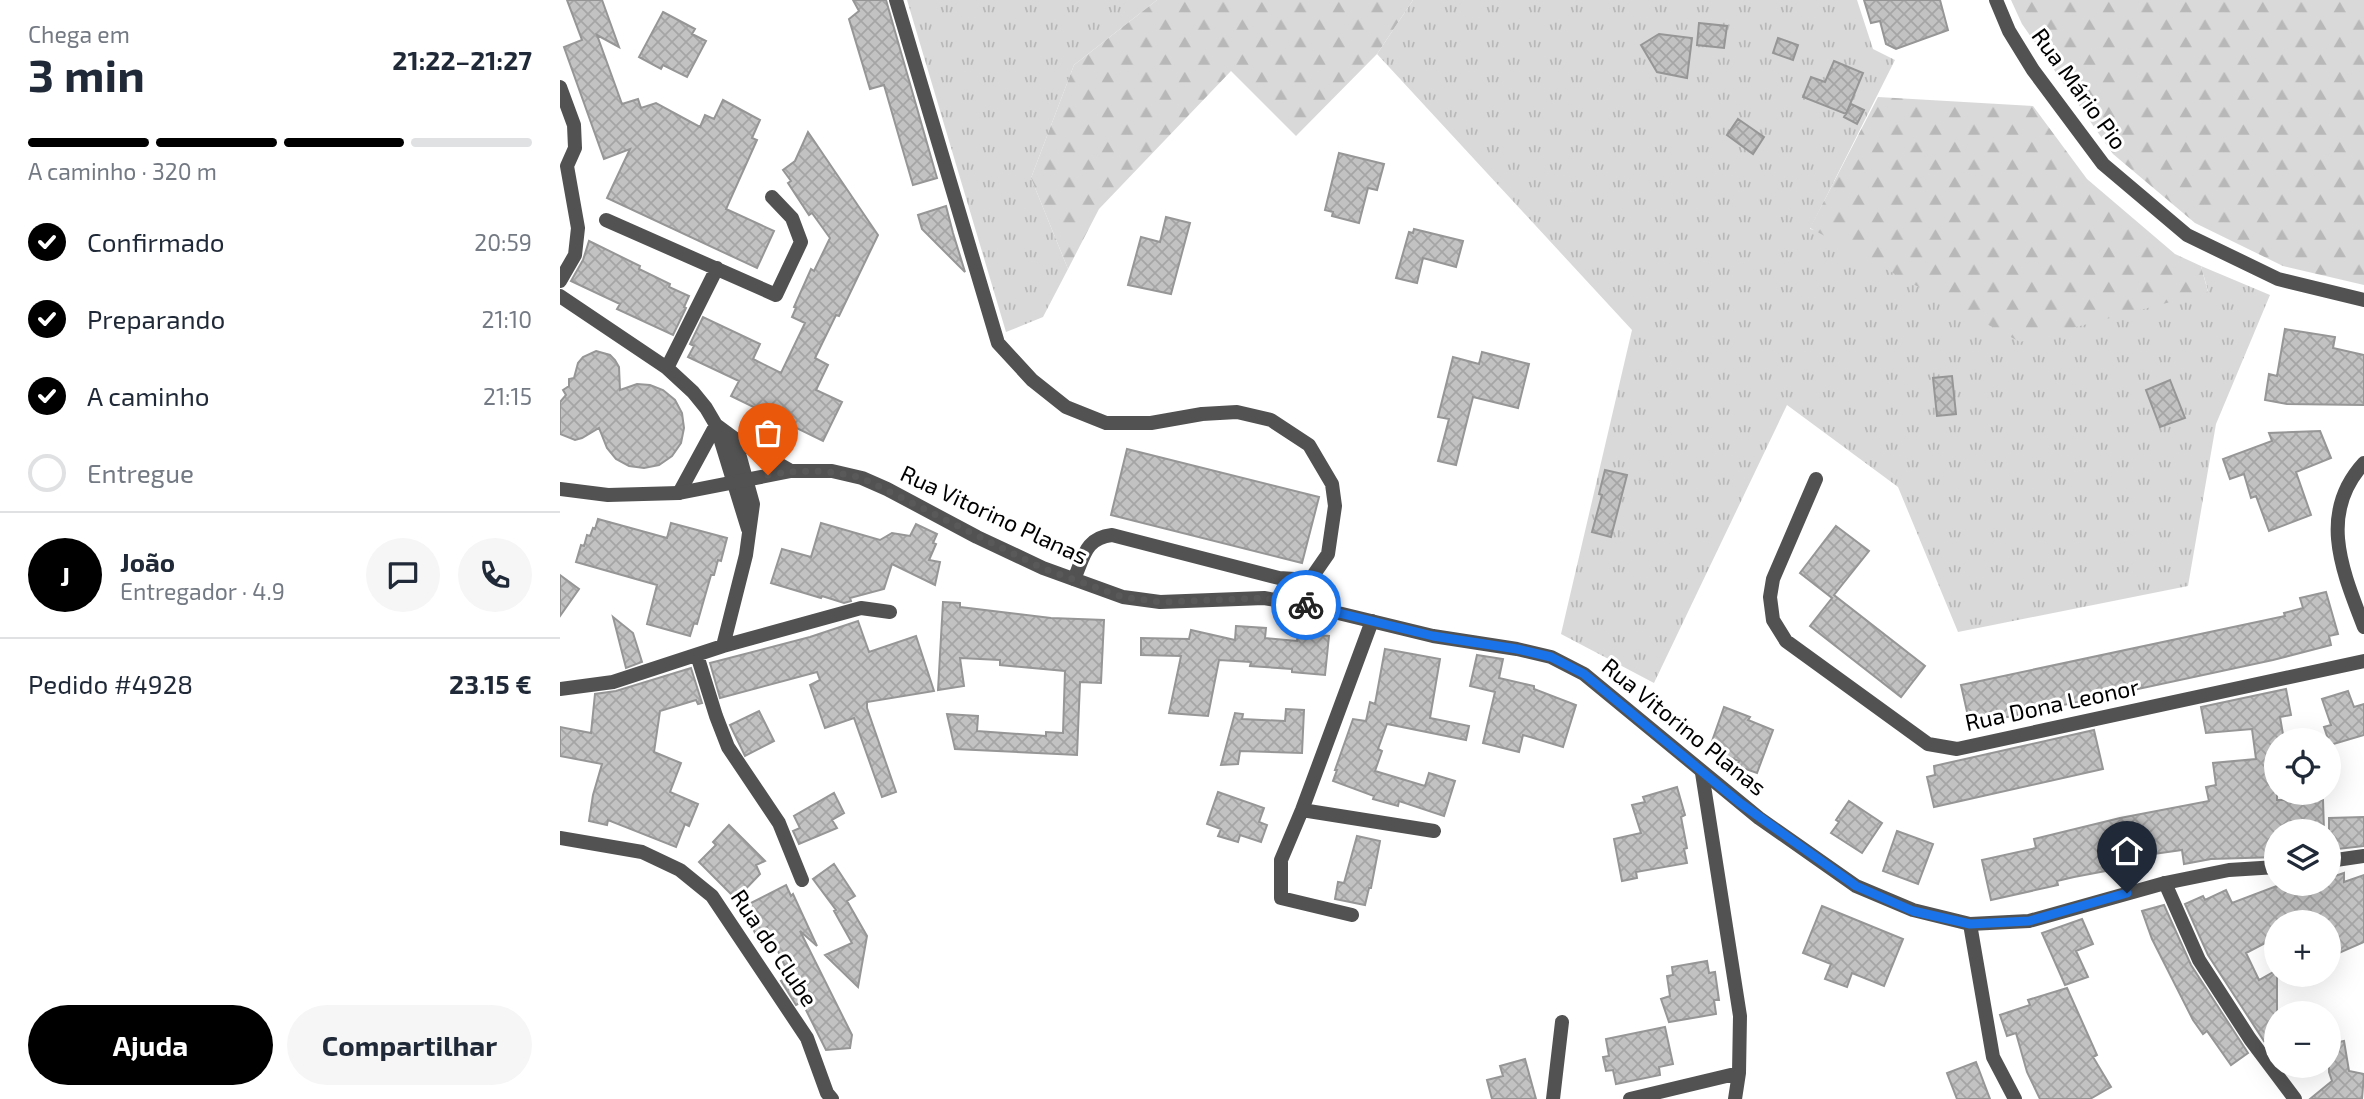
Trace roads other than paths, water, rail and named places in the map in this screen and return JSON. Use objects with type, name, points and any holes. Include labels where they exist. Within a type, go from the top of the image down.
[{"type":"street","points":[[896,0],[998,343],[1032,380],[1066,407],[1107,423],[1151,423],[1202,414],[1237,412],[1270,420],[1309,445],[1332,484],[1335,506],[1328,554],[1310,580],[1279,578],[1112,535],[1098,537],[1088,545],[1074,579]]},
{"type":"street","name":"Rua Mário Pio","points":[[1996,0],[2010,31],[2033,70],[2103,164],[2187,235],[2278,279],[2364,300]]},
{"type":"street","points":[[560,87],[574,125],[575,148],[563,167],[578,228],[575,255],[560,281]]},
{"type":"street","points":[[606,220],[776,295],[802,243],[792,218],[772,197]]},
{"type":"street","points":[[667,368],[717,268]]},
{"type":"street","name":"Rua Vitorino Planas","points":[[560,296],[667,368],[693,392],[716,425],[791,471]]},
{"type":"street","points":[[716,425],[739,481]]},
{"type":"street","points":[[679,493],[716,425]]},
{"type":"street","points":[[723,646],[747,555],[749,530],[739,481],[735,439]]},
{"type":"street","points":[[2364,463],[2346,491],[2337,514],[2336,538],[2347,583],[2364,628]]},
{"type":"street","name":"Rua Vitorino Planas","points":[[560,489],[608,495],[679,493],[791,471],[832,471],[862,478],[1042,568],[1123,597],[1160,602],[1264,598],[1301,604],[1433,636],[1551,657],[1584,674],[1759,818],[1856,886],[1913,911],[1970,924],[2029,921],[2165,883],[2229,870],[2264,868]]},
{"type":"street","name":"Rua Dona Leonor","points":[[1816,479],[1773,579],[1770,597],[1773,620],[1786,641],[1928,744],[1956,749],[2364,661]]},
{"type":"street","points":[[560,689],[613,682],[723,646],[861,608],[890,612]]},
{"type":"street","points":[[1352,915],[1281,898],[1281,860],[1372,621]]},
{"type":"street","points":[[697,654],[728,747],[779,823],[802,880]]},
{"type":"street","points":[[1702,773],[1740,1016],[1739,1073],[1735,1099]]},
{"type":"street","points":[[1302,810],[1433,831]]},
{"type":"street","name":"Rua do Clube","points":[[560,838],[642,852],[680,870],[712,896],[807,1038],[827,1093],[832,1099]]},
{"type":"street","points":[[2341,859],[2364,856]]},
{"type":"street","points":[[2165,883],[2199,960],[2250,1039],[2295,1099]]},
{"type":"street","points":[[1970,924],[1993,1057],[2015,1099]]},
{"type":"street","points":[[1553,1099],[1562,1022]]},
{"type":"street","points":[[1630,1099],[1739,1073]]}]
